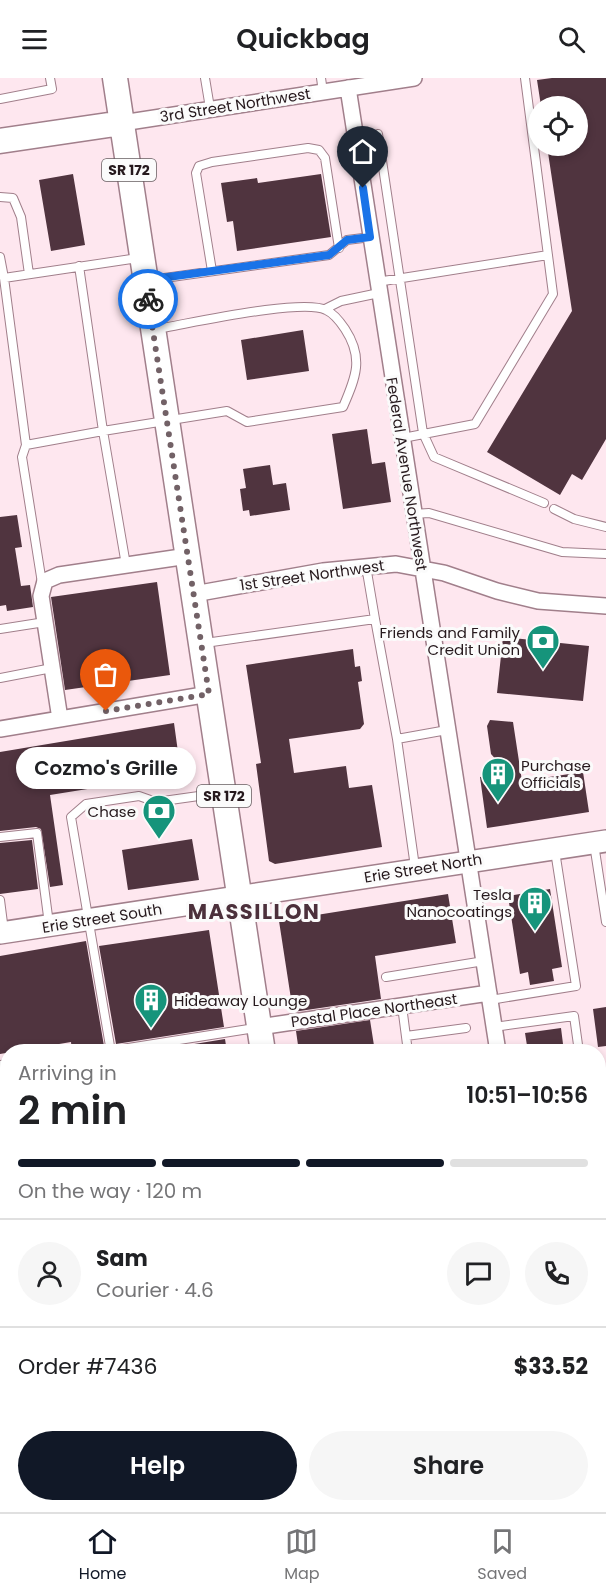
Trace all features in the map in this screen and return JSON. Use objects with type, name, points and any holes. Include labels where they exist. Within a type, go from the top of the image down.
[{"type":"main road","name":"SR 172","points":[[115,78],[262,1044]]},
{"type":"main road","points":[[0,141],[122,123]]},
{"type":"street","name":"3rd Street Northwest","points":[[122,123],[322,85],[348,88],[414,78]]},
{"type":"street","name":"Federal Avenue Northwest","points":[[348,88],[497,1044]]},
{"type":"street","points":[[60,719],[41,596],[43,585],[50,577],[59,575],[188,556]]},
{"type":"street","name":"1st Street Northwest","points":[[194,594],[262,580],[396,564],[421,567],[516,597],[562,604],[606,606]]},
{"type":"street","points":[[0,729],[209,694]]},
{"type":"street","name":"Erie Street North","points":[[240,897],[600,842]]},
{"type":"street","name":"Erie Street South","points":[[2,933],[240,897]]},
{"type":"street","name":"Postal Place Northeast","points":[[259,1027],[489,996]]},
{"type":"lane","points":[[0,99],[52,89],[50,78]]},
{"type":"lane","points":[[205,78],[210,108]]},
{"type":"lane","points":[[403,438],[475,424],[553,294],[525,78]]},
{"type":"lane","points":[[378,134],[423,433],[434,457],[544,503]]},
{"type":"lane","points":[[212,271],[196,173],[199,166],[308,148],[319,150],[325,158],[339,248]]},
{"type":"lane","points":[[0,196],[14,198],[21,217],[29,274]]},
{"type":"lane","points":[[4,278],[79,266],[212,271],[329,255],[347,240],[370,237]]},
{"type":"lane","points":[[153,330],[296,306],[325,309],[399,279],[548,255]]},
{"type":"lane","points":[[0,257],[26,445],[22,457],[43,585]]},
{"type":"lane","points":[[79,266],[103,431],[126,565]]},
{"type":"lane","points":[[26,445],[227,411],[247,422],[343,407],[352,387],[357,364],[356,346],[342,324],[325,309]]},
{"type":"lane","points":[[554,509],[574,519],[606,527]]},
{"type":"lane","points":[[413,514],[429,513],[562,552],[606,554]]},
{"type":"lane","points":[[366,566],[397,739],[415,869]]},
{"type":"lane","points":[[201,644],[375,619]]},
{"type":"lane","points":[[0,629],[45,622]]},
{"type":"lane","points":[[0,678],[52,668]]},
{"type":"lane","points":[[397,739],[447,730]]},
{"type":"lane","points":[[107,1044],[90,919],[72,817],[86,804],[139,796],[156,802],[224,792]]},
{"type":"lane","points":[[0,837],[37,832],[49,926]]},
{"type":"lane","points":[[600,842],[606,922]]},
{"type":"lane","points":[[489,996],[576,986],[555,848]]},
{"type":"lane","points":[[0,900],[2,933]]},
{"type":"lane","points":[[387,977],[484,961]]},
{"type":"lane","points":[[402,1006],[407,1044]]},
{"type":"lane","points":[[494,1027],[573,1017],[578,1044]]},
{"type":"lane","points":[[152,1044],[259,1027]]},
{"type":"lane","points":[[406,1036],[466,1028]]},
{"type":"building","points":[[606,78],[606,439],[582,480],[572,474],[560,495],[487,452],[572,311],[549,156],[588,156],[588,96],[539,96],[537,80]]},
{"type":"building","points":[[73,174],[85,245],[51,251],[39,180]]},
{"type":"building","points":[[321,174],[331,237],[237,251],[233,221],[227,222],[221,183],[257,178],[258,183]]},
{"type":"building","points":[[303,330],[309,371],[247,380],[241,340]]},
{"type":"building","points":[[367,429],[372,464],[385,462],[391,502],[343,509],[332,434]]},
{"type":"building","points":[[270,465],[273,485],[286,483],[290,510],[250,516],[249,510],[243,511],[240,489],[246,488],[243,469]]},
{"type":"building","points":[[17,515],[22,547],[15,548],[21,586],[30,585],[33,607],[7,611],[6,605],[0,606],[0,517]]},
{"type":"building","points":[[157,582],[170,675],[65,690],[51,597]]},
{"type":"building","name":"Friends and Family Credit Union","points":[[503,637],[589,646],[583,701],[497,693]]},
{"type":"building","points":[[353,649],[355,667],[360,666],[362,681],[358,682],[364,724],[360,729],[289,739],[294,773],[346,766],[349,788],[372,785],[382,847],[275,864],[269,861],[256,764],[261,763],[246,665]]},
{"type":"building","points":[[490,720],[513,722],[522,781],[583,772],[589,812],[487,828],[480,777],[508,773],[491,754],[487,726]]},
{"type":"building","points":[[174,723],[181,774],[50,795],[63,885],[50,887],[41,829],[36,827],[0,831],[0,752]]},
{"type":"building","points":[[192,839],[199,880],[128,890],[122,850]]},
{"type":"building","points":[[32,840],[38,889],[0,894],[0,843]]},
{"type":"building","name":"Tesla Nanocoatings","points":[[550,889],[562,967],[552,969],[554,981],[530,985],[528,972],[520,974],[508,896]]},
{"type":"building","points":[[448,894],[456,943],[375,956],[381,999],[293,1012],[279,921]]},
{"type":"building","points":[[209,930],[224,1027],[116,1044],[99,946]]},
{"type":"building","points":[[86,941],[104,1044],[71,1044],[71,1042],[0,1044],[0,956]]},
{"type":"building","points":[[606,1007],[606,1044],[598,1044],[593,1009]]},
{"type":"building","points":[[370,1020],[374,1044],[298,1044],[296,1031]]},
{"type":"building","points":[[561,1028],[563,1044],[527,1044],[525,1033]]},
{"type":"building","points":[[225,1039],[226,1044],[194,1044]]},
{"type":"way so far","points":[[106,711],[209,694],[148,299]]},
{"type":"place","name":"Friends and Family Credit Union","points":[[543,670]]},
{"type":"place","name":"Cozmo's Grille","points":[[106,711]]},
{"type":"place","name":"Purchase Officials","points":[[498,803]]},
{"type":"place","name":"Chase","points":[[159,840]]},
{"type":"place","name":"Tesla Nanocoatings","points":[[535,932]]},
{"type":"place","name":"Hideaway Lounge","points":[[151,1029]]},
{"type":"district","name":"MASSILLON","points":[[254,911]]},
{"type":"route","points":[[148,299],[146,280],[329,255],[347,240],[370,237],[363,188]]}]
